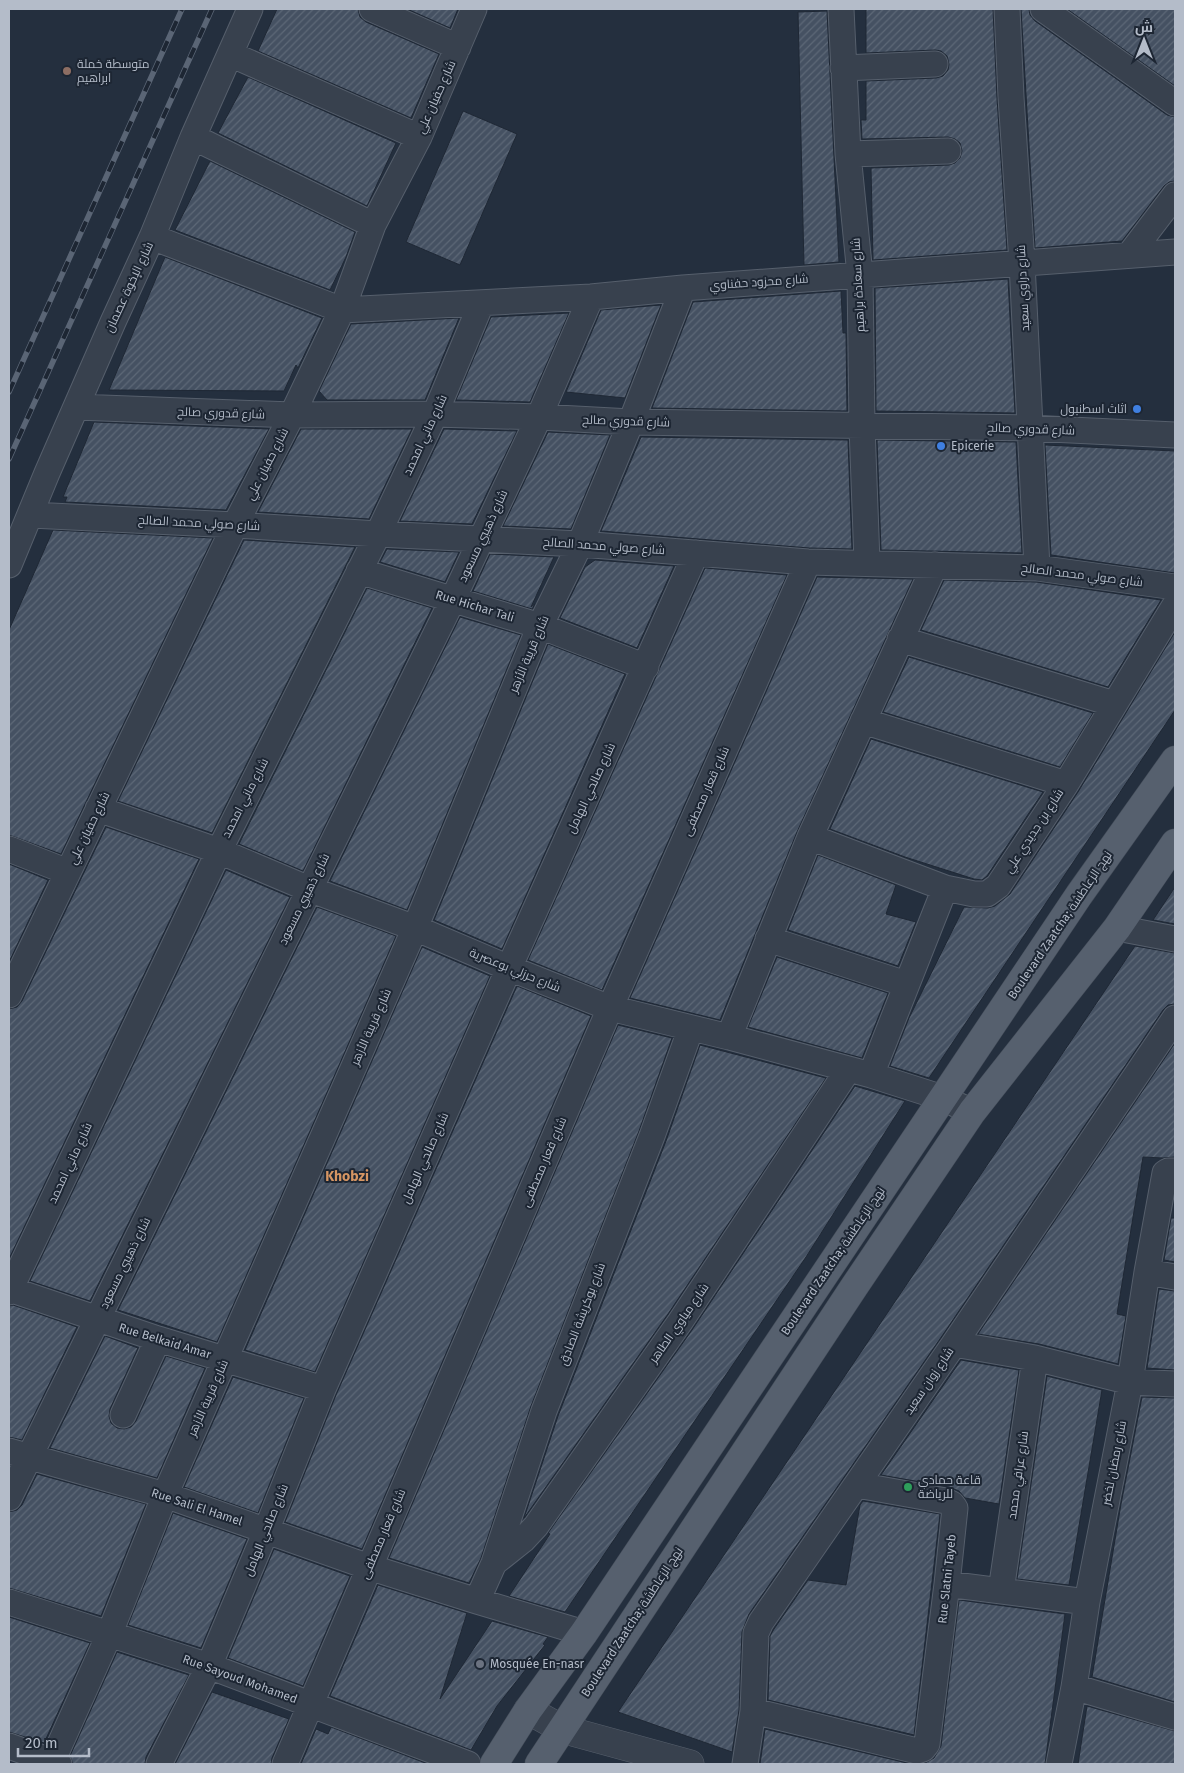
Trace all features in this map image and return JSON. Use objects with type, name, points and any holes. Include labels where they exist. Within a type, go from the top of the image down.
[{"type":"main road","name":"Boulevard Zaatcha; نهج الزعاطشة","points":[[494,1764],[528,1710],[584,1633],[1079,895],[1175,760]]},
{"type":"main road","name":"Boulevard Zaatcha; نهج الزعاطشة","points":[[539,1764],[972,1112],[1117,928],[1175,843]]},
{"type":"street","name":"شارع الإخوة عصمان","points":[[9,565],[112,322],[152,237],[250,9]]},
{"type":"street","points":[[372,9],[458,47]]},
{"type":"street","name":"شارع حفيان علي","points":[[9,995],[235,525],[292,416],[342,310],[373,225],[419,137],[474,9]]},
{"type":"street","name":"شارع سعادة براهيم","points":[[841,9],[848,154],[860,275],[862,426],[867,562]]},
{"type":"street","name":"شارع دراوي سعيد","points":[[1006,9],[1010,97],[1022,263],[1037,568]]},
{"type":"street","points":[[1043,9],[1175,103]]},
{"type":"street","points":[[230,54],[419,137]]},
{"type":"street","points":[[843,68],[935,64]]},
{"type":"street","points":[[193,138],[373,225]]},
{"type":"street","points":[[848,154],[948,151]]},
{"type":"street","points":[[1130,254],[1175,196]]},
{"type":"street","points":[[152,237],[342,310]]},
{"type":"street","name":"شارع محزود حفناوي","points":[[342,310],[591,297],[683,288],[1175,252]]},
{"type":"street","name":"شارع قريبة الأزهر","points":[[54,1763],[165,1495],[415,928],[540,626],[580,544],[631,422],[683,288]]},
{"type":"street","name":"شارع ذهيبي مسعود","points":[[9,1498],[19,1454],[97,1319],[453,599],[539,417],[591,297]]},
{"type":"street","name":"شارع ماني امحمد","points":[[9,1290],[219,852],[378,534],[435,414],[481,304]]},
{"type":"street","name":"شارع قدوري صالح","points":[[76,407],[292,416],[435,414],[631,422],[1029,428],[1175,435]]},
{"type":"street","name":"شارع صولي محمد الصالح","points":[[31,515],[482,538],[808,562],[867,562],[1037,568],[1175,587]]},
{"type":"street","name":"شارع صالحي الهامل","points":[[159,1764],[209,1666],[323,1389],[508,968],[696,554]]},
{"type":"street","name":"شارع قعار مصطفى","points":[[285,1764],[610,1008],[808,562]]},
{"type":"street","points":[[729,1037],[810,837],[935,565]]},
{"type":"street","name":"Rue Hichar Tali","points":[[359,571],[540,626],[646,667]]},
{"type":"street","name":"شارع بن جديدي علي","points":[[810,837],[945,888],[974,894],[987,894],[998,886],[1066,784],[1175,605]]},
{"type":"street","points":[[900,639],[1114,704]]},
{"type":"street","points":[[864,721],[1066,784]]},
{"type":"street","name":"شارع حرزلي بوعصرية","points":[[98,809],[219,852],[309,889],[415,928],[508,968],[610,1008],[860,1072],[943,1098],[972,1112]]},
{"type":"street","points":[[9,849],[68,872]]},
{"type":"street","name":"شارع مياوي الطاهر","points":[[494,1563],[523,1540],[541,1518],[860,1072],[906,984],[945,888]]},
{"type":"street","points":[[1117,928],[1175,939]]},
{"type":"street","points":[[768,939],[906,984]]},
{"type":"street","name":"شارع زوان سعيد","points":[[745,1764],[753,1711],[756,1633],[761,1622],[954,1344],[1175,1018]]},
{"type":"street","name":"شارع بوكريشة الصادق","points":[[477,1601],[494,1563],[544,1411],[652,1136],[691,1028]]},
{"type":"street","name":"شارع رمضان لخضر","points":[[1059,1764],[1074,1687],[1087,1602],[1130,1382],[1165,1173],[1175,1171]]},
{"type":"street","points":[[1147,1272],[1175,1277]]},
{"type":"street","name":"Rue Belkaid Amar","points":[[9,1290],[158,1339],[323,1389]]},
{"type":"street","points":[[123,1415],[158,1339]]},
{"type":"street","points":[[954,1344],[1035,1358],[1130,1382],[1175,1384]]},
{"type":"street","name":"شارع عرافي محمد","points":[[1001,1591],[1035,1358]]},
{"type":"street","name":"Rue Sali El Hamel","points":[[19,1454],[165,1495],[369,1567],[584,1633]]},
{"type":"street","name":"Rue Slatni Tayeb","points":[[753,1711],[918,1751],[923,1750],[926,1744],[955,1508],[946,1501],[857,1485]]},
{"type":"street","points":[[947,1584],[1087,1602]]},
{"type":"street","name":"Rue Sayoud Mohamed","points":[[9,1602],[209,1666],[468,1764]]},
{"type":"street","points":[[1074,1687],[1175,1717]]},
{"type":"street","points":[[528,1710],[562,1730],[687,1764]]},
{"type":"street","points":[[9,1746],[54,1763]]},
{"type":"building","points":[[277,9],[358,9],[360,17],[366,22],[439,54],[411,118],[258,51]]},
{"type":"building","points":[[407,9],[458,9],[450,28]]},
{"type":"building","points":[[866,9],[993,9],[1007,250],[873,260],[871,168],[949,165],[955,163],[960,158],[962,151],[960,143],[948,137],[862,139],[861,120],[866,120],[866,81],[936,78],[943,76],[948,70],[949,64],[947,56],[941,51],[935,50],[866,53]]},
{"type":"building","points":[[1021,9],[1029,9],[1030,15],[1035,21],[1167,115],[1175,117],[1175,181],[1169,182],[1164,186],[1122,241],[1035,248]]},
{"type":"building","points":[[1067,9],[1175,9],[1175,86]]},
{"type":"building","points":[[827,11],[839,262],[804,265],[798,12]]},
{"type":"building","points":[[248,77],[396,143],[367,206],[218,133]]},
{"type":"building","points":[[463,111],[517,134],[460,265],[406,242]]},
{"type":"building","points":[[210,161],[355,232],[346,257],[330,290],[175,230]]},
{"type":"building","points":[[165,257],[322,318],[298,368],[296,365],[284,391],[109,390]]},
{"type":"building","points":[[1008,279],[1015,413],[876,411],[875,288]]},
{"type":"building","points":[[841,291],[843,333],[846,333],[847,411],[652,408],[693,302]]},
{"type":"building","points":[[661,305],[625,398],[566,392],[601,310]]},
{"type":"building","points":[[569,313],[530,402],[456,400],[491,317]]},
{"type":"building","points":[[459,318],[425,400],[327,400],[319,391],[351,324]]},
{"type":"building","points":[[94,422],[269,429],[226,510],[65,502],[67,497],[63,497]]},
{"type":"building","points":[[301,429],[412,429],[369,519],[258,512]]},
{"type":"building","points":[[444,429],[517,431],[472,524],[400,521]]},
{"type":"building","points":[[548,432],[610,435],[571,529],[503,526]]},
{"type":"building","points":[[641,437],[848,440],[852,549],[809,548],[601,531]]},
{"type":"building","points":[[877,440],[1016,442],[1022,553],[881,550]]},
{"type":"building","points":[[1045,445],[1175,451],[1175,573],[1051,555]]},
{"type":"building","points":[[53,530],[213,538],[61,854],[9,835],[9,630]]},
{"type":"building","points":[[244,540],[355,547],[212,833],[118,801]]},
{"type":"building","points":[[387,549],[459,552],[445,582],[380,562]]},
{"type":"building","points":[[490,554],[554,557],[531,607],[535,604],[532,609],[473,591]]},
{"type":"building","points":[[595,560],[674,566],[637,648],[560,618],[585,567]]},
{"type":"building","points":[[705,568],[787,575],[602,990],[528,960]]},
{"type":"building","points":[[817,577],[913,579],[797,832],[720,1020],[630,998]]},
{"type":"building","points":[[944,580],[1036,582],[1161,600],[1108,687],[921,630]]},
{"type":"building","points":[[367,588],[432,608],[303,871],[239,844]]},
{"type":"building","points":[[460,617],[521,635],[407,910],[330,881]]},
{"type":"building","points":[[1175,632],[1175,710],[929,1078],[890,1066],[909,1018],[964,907],[988,908],[995,906],[1010,894],[1078,792]]},
{"type":"building","points":[[548,644],[625,674],[502,949],[434,920]]},
{"type":"building","points":[[909,657],[1093,713],[1060,767],[883,712]]},
{"type":"building","points":[[871,739],[1043,792],[987,876],[982,880],[974,879],[905,857],[830,829]]},
{"type":"building","points":[[106,827],[199,859],[9,1259],[9,1009],[17,1007],[22,1001]]},
{"type":"building","points":[[818,855],[896,885],[886,914],[916,922],[898,966],[788,930]]},
{"type":"building","points":[[9,864],[48,880],[9,962]]},
{"type":"building","points":[[226,870],[290,897],[90,1301],[30,1281]]},
{"type":"building","points":[[1175,887],[1175,924],[1153,920]]},
{"type":"building","points":[[317,907],[396,936],[217,1342],[118,1310]]},
{"type":"building","points":[[1135,946],[1175,953],[1175,1004],[1168,1005],[1163,1010],[942,1336],[749,1614],[742,1632],[739,1710],[732,1752],[618,1712]]},
{"type":"building","points":[[422,947],[490,976],[315,1372],[245,1350]]},
{"type":"building","points":[[777,957],[888,993],[862,1058],[748,1027]]},
{"type":"building","points":[[517,986],[591,1016],[362,1549],[285,1522],[336,1395]]},
{"type":"building","points":[[618,1025],[672,1038],[639,1131],[531,1406],[481,1558],[469,1583],[389,1558]]},
{"type":"building","points":[[1175,1043],[1175,1157],[1143,1157],[1117,1314],[1126,1316],[1118,1364],[1039,1344],[978,1334]]},
{"type":"building","points":[[700,1045],[826,1078],[668,1314],[524,1518],[558,1416],[666,1141]]},
{"type":"building","points":[[855,1086],[905,1101],[806,1257],[565,1612],[509,1596],[550,1534],[548,1533],[692,1330]]},
{"type":"building","points":[[1171,1218],[1175,1218],[1175,1262],[1164,1260]]},
{"type":"building","points":[[1159,1289],[1175,1291],[1175,1370],[1147,1368]]},
{"type":"building","points":[[13,1305],[77,1327],[22,1440],[9,1437],[9,1306]]},
{"type":"building","points":[[105,1336],[138,1348],[110,1409],[111,1423],[117,1428],[131,1427],[136,1421],[166,1356],[205,1368],[157,1478],[50,1448]]},
{"type":"building","points":[[961,1360],[1019,1370],[999,1504],[965,1498],[959,1491],[949,1487],[881,1475]]},
{"type":"building","points":[[1047,1376],[1102,1390],[1069,1585],[1017,1579]]},
{"type":"building","points":[[233,1377],[304,1398],[258,1513],[184,1487]]},
{"type":"building","points":[[1142,1397],[1175,1398],[1175,1702],[1092,1677],[1121,1504]]},
{"type":"building","points":[[37,1474],[146,1504],[101,1616],[9,1588],[9,1512],[17,1510],[22,1505]]},
{"type":"building","points":[[863,1501],[940,1514],[914,1735],[768,1700],[770,1636],[808,1580],[846,1585],[860,1505]]},
{"type":"building","points":[[173,1513],[247,1539],[201,1648],[128,1625]]},
{"type":"building","points":[[274,1549],[350,1576],[303,1686],[228,1658]]},
{"type":"building","points":[[378,1585],[467,1613],[440,1699],[492,1621],[548,1637],[543,1644],[545,1645],[497,1706],[471,1750],[330,1696]]},
{"type":"building","points":[[959,1600],[1065,1614],[1045,1764],[923,1764],[934,1758],[941,1746]]},
{"type":"building","points":[[9,1617],[90,1643],[44,1743],[9,1732]]},
{"type":"building","points":[[117,1652],[189,1675],[146,1757],[145,1764],[73,1764],[70,1756]]},
{"type":"building","points":[[212,1692],[289,1719],[271,1764],[175,1764]]},
{"type":"building","points":[[1087,1706],[1175,1731],[1175,1764],[1078,1764]]},
{"type":"building","points":[[331,1727],[428,1764],[301,1764],[316,1729],[328,1734]]},
{"type":"building","points":[[765,1729],[911,1764],[760,1764]]},
{"type":"railway","points":[[9,392],[182,9]]},
{"type":"railway","points":[[9,459],[212,9]]},
{"type":"place","name":"متوسطة خملة ابراهيم","points":[[67,71]]},
{"type":"place","name":"اثاث اسطنبول","points":[[1137,409]]},
{"type":"place","name":"Epicerie","points":[[941,446]]},
{"type":"place","name":"قاعة حمادي للرياضة","points":[[908,1487]]},
{"type":"place","name":"Mosquée En-nasr","points":[[480,1664]]},
{"type":"district","name":"Khobzi","points":[[347,1176]]}]
